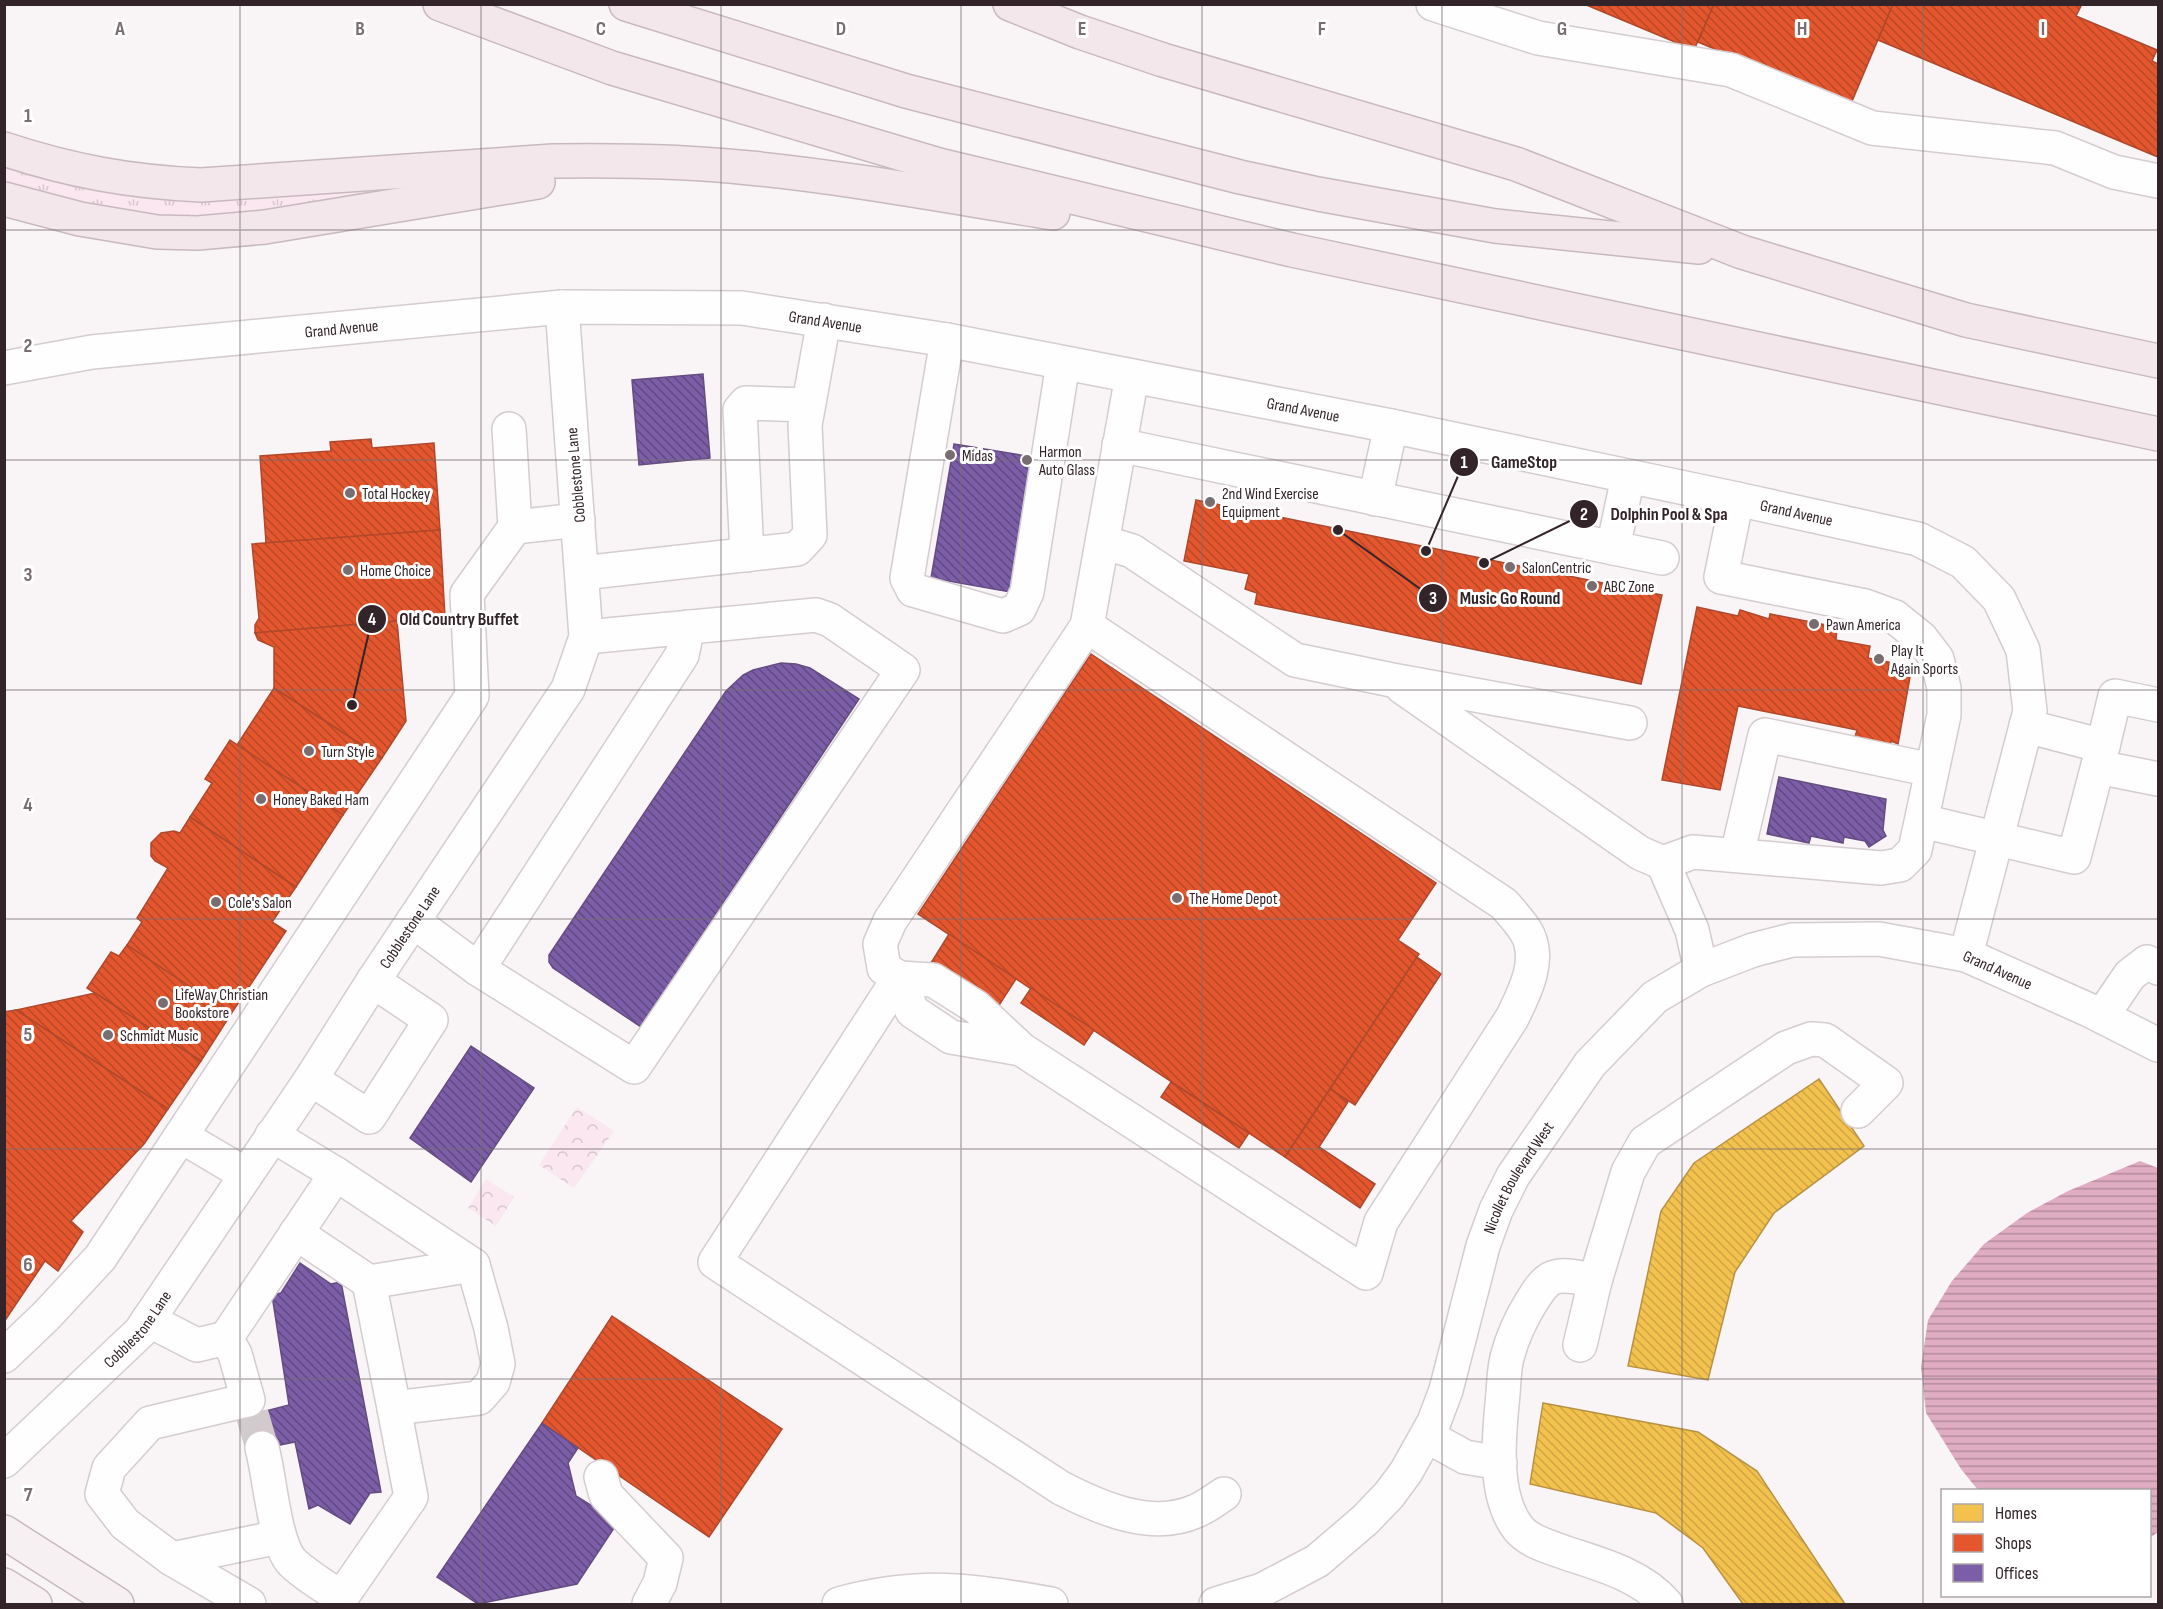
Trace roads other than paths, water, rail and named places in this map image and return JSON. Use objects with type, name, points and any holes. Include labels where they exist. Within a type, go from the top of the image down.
[{"type":"highway","points":[[440,4],[612,68],[939,165],[1292,250],[2158,434]]},
{"type":"highway","points":[[626,4],[906,91],[1240,177],[1318,194],[1495,226],[1742,252]]},
{"type":"highway","points":[[1010,4],[1080,33],[1163,60],[1516,164],[1742,252],[1966,320],[2158,361]]},
{"type":"highway","points":[[4,149],[106,176],[149,182],[201,185],[553,161],[684,163],[805,174],[1292,250]]},
{"type":"highway","points":[[4,199],[91,221],[157,232],[198,233],[265,227],[554,179],[684,163]]},
{"type":"main road","points":[[4,1532],[117,1605]]},
{"type":"main road","points":[[4,1584],[35,1605]]},
{"type":"street","points":[[1433,4],[1538,38],[1731,70],[1872,128],[2055,148],[2114,172],[2158,181]]},
{"type":"street","name":"Grand Avenue","points":[[4,368],[92,352],[562,307],[742,308],[947,340],[1391,426],[1918,539],[1963,562],[1999,599],[2024,650],[2030,711],[1966,955],[2102,1016],[2158,1045]]},
{"type":"street","name":"Cobblestone Lane","points":[[4,1461],[140,1332],[311,1079],[373,981],[568,689],[586,637],[562,307]]},
{"type":"street","points":[[582,573],[797,549],[810,535],[805,425],[824,320]]},
{"type":"street","points":[[947,340],[907,578],[913,590],[1003,616],[1019,609],[1027,592],[1063,363]]},
{"type":"street","points":[[1088,626],[1504,904],[1527,931],[1533,957],[1527,989],[1512,1018],[1381,1222],[1366,1273],[1021,1049],[951,1037],[912,1011],[899,978],[884,968],[879,944],[890,921],[1088,626],[1132,376]]},
{"type":"street","points":[[747,555],[740,410],[746,403],[808,405]]},
{"type":"street","points":[[1375,499],[1391,426]]},
{"type":"street","points":[[4,1356],[46,1316],[100,1258],[472,696],[467,594],[514,526],[509,429]]},
{"type":"street","points":[[1119,446],[1662,558]]},
{"type":"street","points":[[1613,548],[1628,477]]},
{"type":"street","points":[[1663,863],[1693,852],[1881,868],[1900,865],[1915,850],[1944,715],[1944,688],[1937,659],[1921,638],[1895,617],[1865,606],[1721,576],[1737,499]]},
{"type":"street","points":[[514,526],[578,520]]},
{"type":"street","points":[[1103,542],[1132,551],[1295,660],[1630,723]]},
{"type":"street","points":[[413,921],[478,969],[634,1067],[903,670],[830,620],[816,615],[586,637]]},
{"type":"street","points":[[478,969],[682,655],[688,627]]},
{"type":"street","points":[[1392,680],[1640,853],[1663,863],[1692,930],[1701,970]]},
{"type":"street","points":[[1922,821],[2074,857],[2115,696],[2158,705]]},
{"type":"street","points":[[2026,726],[2158,780]]},
{"type":"street","points":[[1737,855],[1765,735],[1932,770]]},
{"type":"street","name":"Nicollet Boulevard West","points":[[1216,1605],[1262,1590],[1317,1561],[1351,1533],[1389,1495],[1406,1472],[1434,1422],[1446,1390],[1483,1246],[1496,1210],[1513,1176],[1575,1083],[1606,1046],[1655,997],[1701,970],[1754,950],[1792,940],[1879,939],[1966,955]]},
{"type":"street","points":[[2102,1016],[2130,975],[2147,962],[2158,968]]},
{"type":"street","points":[[899,978],[715,1262],[1061,1488],[1095,1505],[1129,1515],[1163,1519],[1194,1512],[1224,1494]]},
{"type":"street","points":[[311,1079],[369,1117],[431,1020],[373,981]]},
{"type":"street","points":[[1580,1345],[1594,1281],[1628,1172],[1645,1142],[1786,1048],[1810,1039],[1825,1040],[1886,1083],[1858,1111]]},
{"type":"street","points":[[272,1135],[336,1174],[473,1266],[491,1328],[498,1364],[493,1382],[479,1398],[394,1408]]},
{"type":"street","points":[[182,1136],[245,1174]]},
{"type":"street","points":[[148,1320],[197,1345],[226,1338],[336,1174]]},
{"type":"street","points":[[297,1233],[369,1282],[473,1266]]},
{"type":"street","points":[[1594,1281],[1569,1276],[1559,1276],[1549,1280],[1540,1288],[1527,1309],[1507,1355],[1500,1422],[1500,1463],[1507,1505],[1519,1529],[1540,1543],[1624,1573],[1652,1590],[1666,1605]]},
{"type":"street","points":[[262,1448],[268,1468],[279,1537],[290,1560],[344,1602],[411,1497],[369,1282]]},
{"type":"street","points":[[226,1338],[235,1354],[250,1407],[150,1423],[109,1468],[102,1494],[125,1524],[172,1559],[249,1605]]},
{"type":"street","points":[[1427,1436],[1465,1456],[1500,1463]]},
{"type":"street","points":[[601,1477],[606,1495],[666,1558],[660,1583],[648,1605]]},
{"type":"street","points":[[172,1559],[279,1537]]},
{"type":"street","points":[[839,1605],[871,1596],[944,1589],[981,1599],[1052,1605]]},
{"type":"tunnel","points":[[252,1414],[262,1448]]},
{"type":"place","name":"Midas","points":[[950,455]]},
{"type":"place","name":"Harmon Auto Glass","points":[[1027,460]]},
{"type":"place","name":"Total Hockey","points":[[350,493]]},
{"type":"place","name":"2nd Wind Exercise Equipment","points":[[1210,502]]},
{"type":"place","name":"Music Go Round","points":[[1338,530]]},
{"type":"place","name":"GameStop","points":[[1426,551]]},
{"type":"place","name":"Dolphin Pool & Spa","points":[[1484,563]]},
{"type":"place","name":"SalonCentric","points":[[1510,567]]},
{"type":"place","name":"Home Choice","points":[[348,570]]},
{"type":"place","name":"ABC Zone","points":[[1592,586]]},
{"type":"place","name":"Pawn America","points":[[1814,624]]},
{"type":"place","name":"Play It Again Sports","points":[[1879,659]]},
{"type":"place","name":"Old Country Buffet","points":[[352,705]]},
{"type":"place","name":"Turn Style","points":[[309,751]]},
{"type":"place","name":"Honey Baked Ham","points":[[261,799]]},
{"type":"place","name":"The Home Depot","points":[[1177,898]]},
{"type":"place","name":"Cole's Salon","points":[[216,902]]},
{"type":"place","name":"LifeWay Christian Bookstore","points":[[163,1003]]},
{"type":"place","name":"Schmidt Music","points":[[108,1035]]}]
